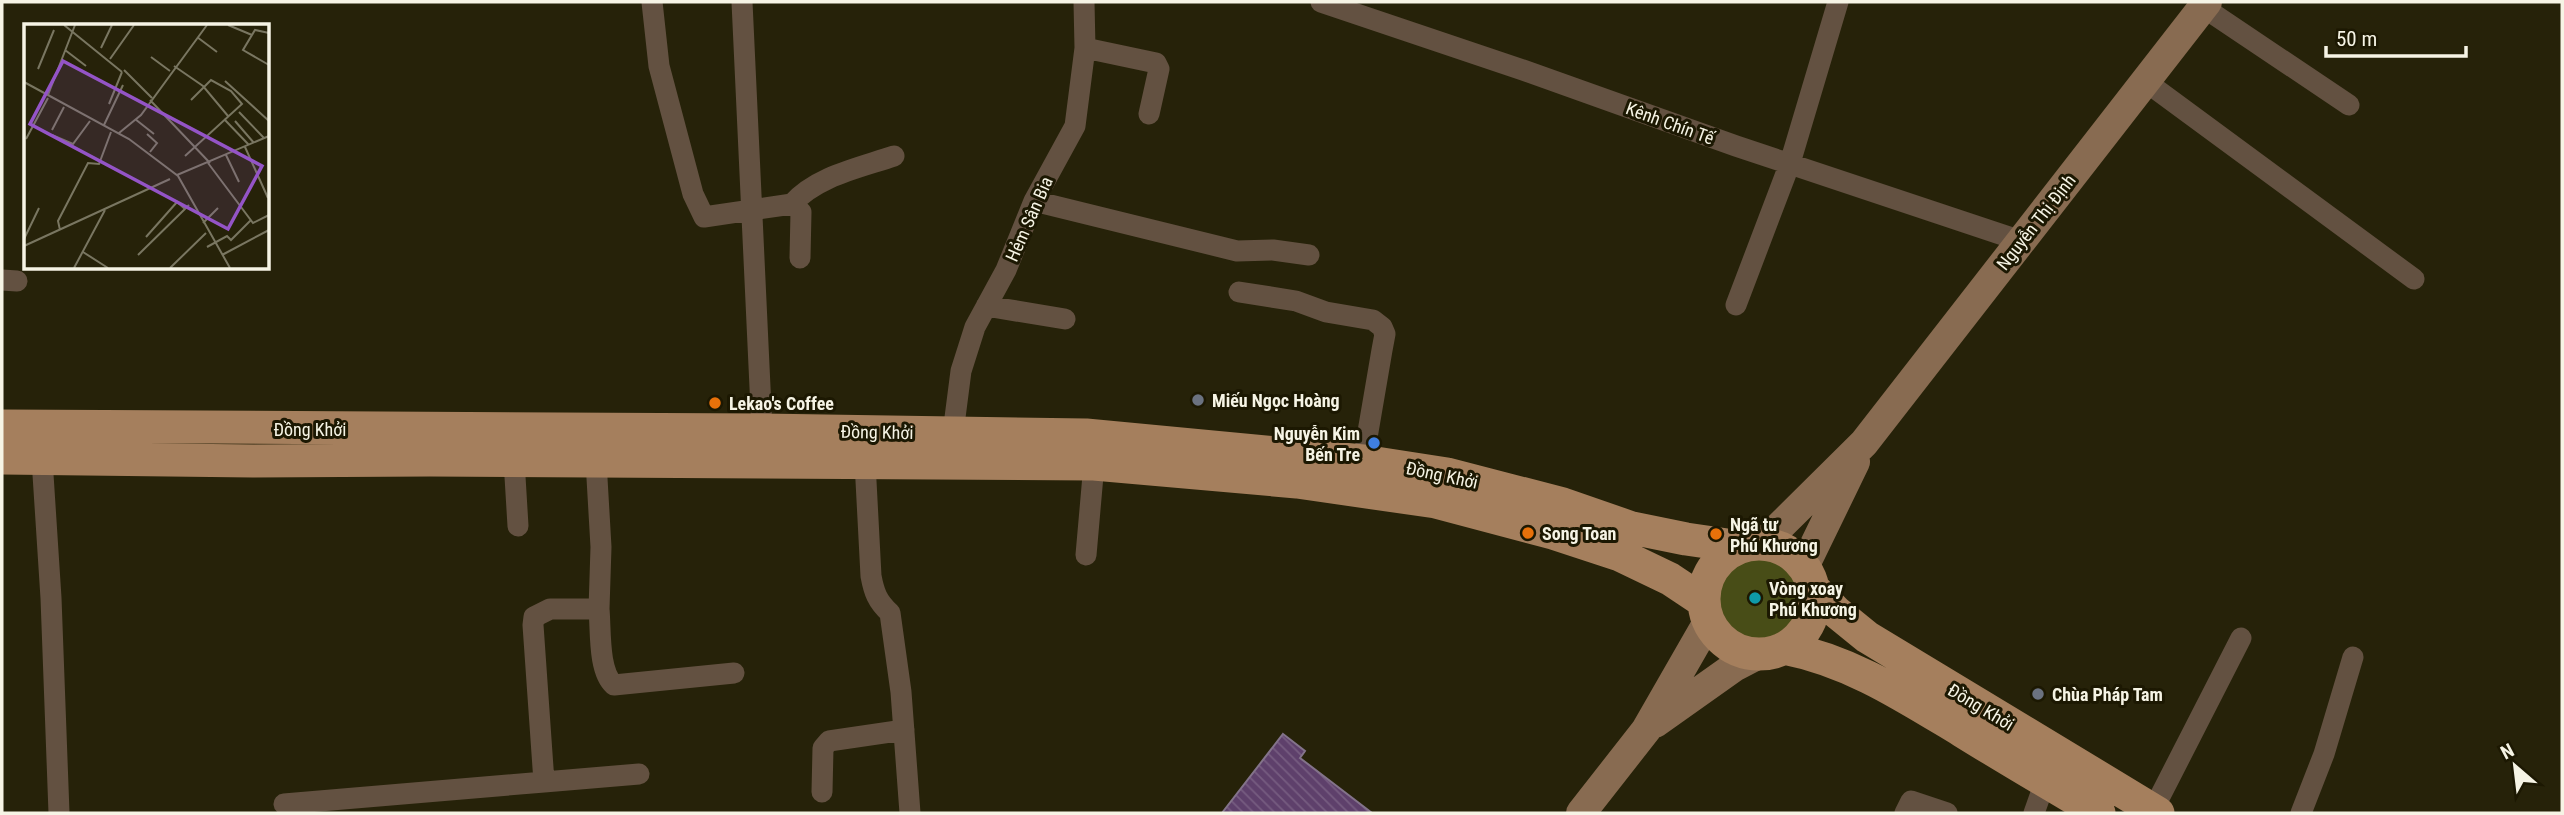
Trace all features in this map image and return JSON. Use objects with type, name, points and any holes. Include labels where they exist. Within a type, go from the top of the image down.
[{"type":"main road","name":"Nguyễn Thị Định","points":[[1752,545],[1864,443],[2205,5]]},
{"type":"main road","name":"Đồng Khởi","points":[[2,426],[514,445],[596,461],[865,462],[1088,454],[1363,461],[1447,474],[1558,519],[1620,555],[1670,579],[1706,612]]},
{"type":"main road","name":"Đồng Khởi","points":[[2,458],[514,445],[762,430],[953,433],[1632,528],[1686,539],[1752,545]]},
{"type":"main road","name":"Nguyễn Thị Định","points":[[1808,577],[1864,443]]},
{"type":"main road","points":[[1646,730],[1734,667],[1772,651],[1796,640],[1811,616],[1814,602],[1808,577],[1793,555],[1779,547],[1752,545],[1718,562],[1704,587],[1706,612],[1717,635],[1729,646],[1744,652],[1772,651]]},
{"type":"main road","name":"Đồng Khởi","points":[[1808,577],[1835,611],[1867,637],[2155,812]]},
{"type":"main road","points":[[1581,813],[1646,730],[1706,612]]},
{"type":"main road","name":"Đồng Khởi","points":[[1772,651],[1818,654],[1849,666],[2099,813]]},
{"type":"street","points":[[652,2],[659,66],[693,194],[704,217],[792,204],[802,193],[818,183],[894,156]]},
{"type":"street","points":[[742,2],[762,430]]},
{"type":"street","name":"Hẻm Sân Bia","points":[[953,433],[966,350],[1006,270],[1034,201],[1075,126],[1085,48],[1084,2]]},
{"type":"street","name":"Kênh Chín Tế","points":[[1321,2],[2021,242]]},
{"type":"street","points":[[1736,305],[1790,163],[1838,2]]},
{"type":"street","points":[[2205,5],[2349,105]]},
{"type":"street","points":[[1085,48],[1156,63],[1159,69],[1149,114]]},
{"type":"street","points":[[2145,80],[2414,279]]},
{"type":"street","points":[[1034,201],[1237,251],[1273,250],[1309,255]]},
{"type":"street","points":[[792,204],[801,212],[800,258]]},
{"type":"street","points":[[1239,292],[1296,301],[1326,312],[1373,320],[1382,327],[1382,350],[1363,461]]},
{"type":"street","points":[[986,306],[1065,319]]},
{"type":"street","points":[[514,445],[518,526]]},
{"type":"street","points":[[1086,555],[1088,454]]},
{"type":"street","points":[[42,459],[51,598],[59,813]]},
{"type":"street","points":[[596,461],[601,547],[599,609],[604,670],[608,680],[614,685],[734,673]]},
{"type":"street","points":[[865,462],[871,576],[880,604],[890,613],[904,730],[910,813]]},
{"type":"street","points":[[544,782],[534,617],[550,610],[599,609]]},
{"type":"street","points":[[2155,812],[2241,638]]},
{"type":"street","points":[[2301,813],[2324,754],[2353,657]]},
{"type":"street","points":[[822,792],[823,748],[829,741],[904,730]]},
{"type":"street","points":[[284,804],[639,774]]},
{"type":"street","points":[[2034,813],[2045,782]]},
{"type":"street","points":[[1905,813],[1911,801],[1947,813]]},
{"type":"green space","points":[[1759,559],[1775,562],[1788,571],[1797,584],[1800,600],[1797,616],[1788,629],[1775,638],[1759,641],[1743,638],[1730,629],[1721,616],[1718,600],[1721,584],[1730,571],[1743,562]]},
{"type":"building","points":[[1283,734],[1305,751],[1300,758],[1372,813],[1222,813]]},
{"type":"place","name":"Miếu Ngọc Hoàng","points":[[1198,400]]},
{"type":"place","name":"Lekao's Coffee","points":[[715,403]]},
{"type":"place","name":"Nguyễn Kim Bến Tre","points":[[1374,443]]},
{"type":"place","name":"Song Toan","points":[[1528,533]]},
{"type":"place","name":"Ngã tư Phú Khương","points":[[1716,534]]},
{"type":"place","name":"Vòng xoay Phú Khương","points":[[1755,598]]},
{"type":"place","name":"Chùa Pháp Tam","points":[[2038,694]]}]
